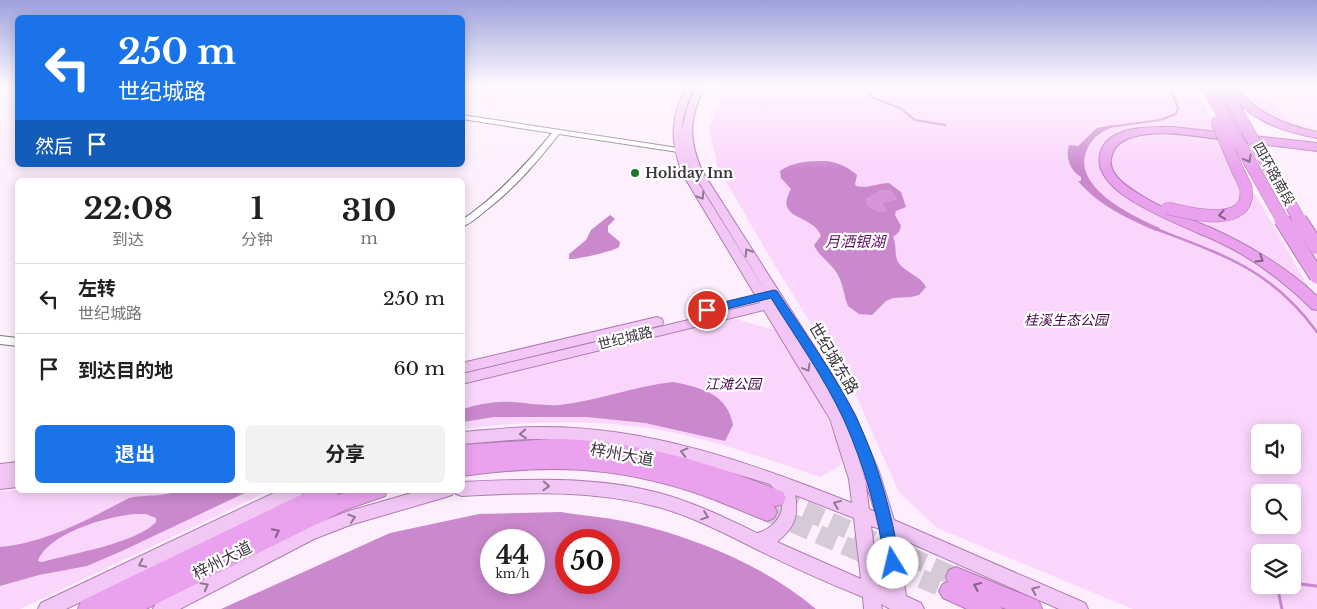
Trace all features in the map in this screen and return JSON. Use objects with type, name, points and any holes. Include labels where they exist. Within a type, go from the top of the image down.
[{"type":"highway","points":[[1168,211],[1206,217],[1219,216],[1238,210],[1244,205],[1247,198],[1242,177],[1213,114]]},
{"type":"highway","name":"四环路南段","points":[[1223,114],[1286,226],[1317,276]]},
{"type":"highway","name":"四环路南段","points":[[1239,114],[1317,247]]},
{"type":"highway","points":[[1257,114],[1282,126],[1317,134]]},
{"type":"highway","points":[[1317,148],[1183,134],[1137,136],[1120,145],[1114,154],[1115,166],[1123,180],[1136,193],[1255,256],[1299,287],[1317,305]]},
{"type":"highway","name":"梓州大道","points":[[465,453],[530,448],[581,447],[642,456],[711,473],[771,505],[643,469],[568,460],[516,461],[465,468]]},
{"type":"highway","name":"梓州大道","points":[[89,608],[324,493]]},
{"type":"highway","name":"梓州大道","points":[[123,609],[339,503],[369,493]]},
{"type":"highway","points":[[990,609],[953,584],[1031,609]]},
{"type":"main road","points":[[679,114],[678,120],[686,173],[771,299]]},
{"type":"main road","points":[[683,149],[690,114]]},
{"type":"main road","name":"世纪城路","points":[[465,367],[771,299]]},
{"type":"main road","name":"世纪城路","points":[[465,378],[771,299]]},
{"type":"main road","name":"世纪城东路","points":[[771,299],[837,418],[857,479],[873,609]]},
{"type":"main road","name":"世纪城东路","points":[[771,299],[828,380],[850,419],[871,472],[887,524],[899,606]]},
{"type":"main road","points":[[465,438],[539,432],[602,437],[673,449],[774,479],[887,524],[1079,609]]},
{"type":"main road","points":[[0,471],[15,469]]},
{"type":"main road","points":[[756,541],[771,536],[782,528],[790,511],[787,491],[774,479]]},
{"type":"main road","points":[[0,482],[15,480]]},
{"type":"main road","points":[[465,489],[539,486],[592,488],[649,498],[712,518],[811,568],[872,591],[899,606],[915,609]]},
{"type":"main road","points":[[47,609],[290,493]]},
{"type":"main road","points":[[162,609],[308,534],[349,518],[436,493]]},
{"type":"street","points":[[465,118],[683,149]]},
{"type":"street","points":[[465,222],[499,197],[522,175],[557,131]]},
{"type":"street","points":[[0,340],[15,342]]},
{"type":"shaded area","points":[[1278,114],[1317,114],[1317,130],[1297,127]]},
{"type":"shaded area","points":[[882,190],[890,190],[897,199],[883,203],[887,210],[880,212],[868,206],[866,199]]},
{"type":"green space","name":"桂溪生态公园","points":[[714,114],[1209,114],[1237,176],[1256,196],[1317,302],[1317,609],[1133,609],[937,528],[899,492],[857,398],[774,264],[718,168],[709,128]]},
{"type":"green space","points":[[1263,114],[1282,114],[1307,127],[1307,130],[1295,128]]},
{"type":"green space","name":"江滩公园","points":[[733,318],[777,331],[815,390],[842,455],[840,466],[820,477],[721,445],[680,434],[635,426],[561,422],[465,429],[465,385]]},
{"type":"green space","points":[[15,490],[15,493],[265,493],[20,609],[0,609],[0,491]]},
{"type":"water","points":[[1112,125],[1113,127],[1096,136],[1088,147],[1084,165],[1088,178],[1097,189],[1122,209],[1160,228],[1156,231],[1124,216],[1086,190],[1078,181],[1081,181],[1081,177],[1069,163],[1069,145],[1078,146],[1097,128]]},
{"type":"water","name":"月洒银湖","points":[[827,161],[843,166],[857,175],[856,186],[865,187],[889,183],[901,192],[906,207],[896,211],[895,215],[901,226],[899,232],[893,237],[896,256],[901,266],[920,280],[926,287],[919,295],[893,298],[886,301],[872,315],[859,314],[848,306],[837,273],[814,245],[821,236],[817,229],[791,212],[787,207],[787,199],[791,189],[781,178],[780,171],[791,165],[802,162]],"holes":[[[882,190],[890,190],[897,199],[882,203],[887,210],[880,212],[868,206],[866,199]]]},
{"type":"water","points":[[610,215],[615,219],[608,226],[608,232],[620,242],[619,247],[595,255],[569,259],[569,254],[586,240],[591,230]]},
{"type":"water","points":[[673,382],[693,386],[719,399],[730,414],[733,425],[725,441],[645,423],[587,417],[494,417],[465,422],[465,408],[481,404],[506,402],[559,405]]},
{"type":"water","points":[[169,493],[245,493],[87,566],[39,575],[0,586],[0,547],[34,541],[67,529],[129,498]],"holes":[[[135,514],[146,514],[156,518],[156,522],[147,529],[119,542],[42,562],[38,561],[44,551],[54,542],[66,534],[96,522]]]},
{"type":"water","points":[[561,512],[619,520],[661,530],[731,556],[776,580],[816,609],[221,609],[390,533],[479,514]]},
{"type":"waterway","points":[[908,114],[915,120],[945,125]]},
{"type":"waterway","points":[[1109,127],[1160,120],[1175,114]]},
{"type":"waterway","points":[[1156,229],[1204,247],[1245,267],[1264,279],[1282,293],[1317,332]]},
{"type":"waterway","points":[[1301,584],[1317,586]]},
{"type":"waterway","points":[[1279,594],[1282,609]]},
{"type":"tunnel","points":[[779,499],[956,577]]},
{"type":"tunnel","points":[[767,512],[950,591]]},
{"type":"place","name":"Holiday Inn","points":[[635,173]]},
{"type":"route","points":[[707,310],[774,293],[850,419],[871,472],[887,524],[893,563]]}]
